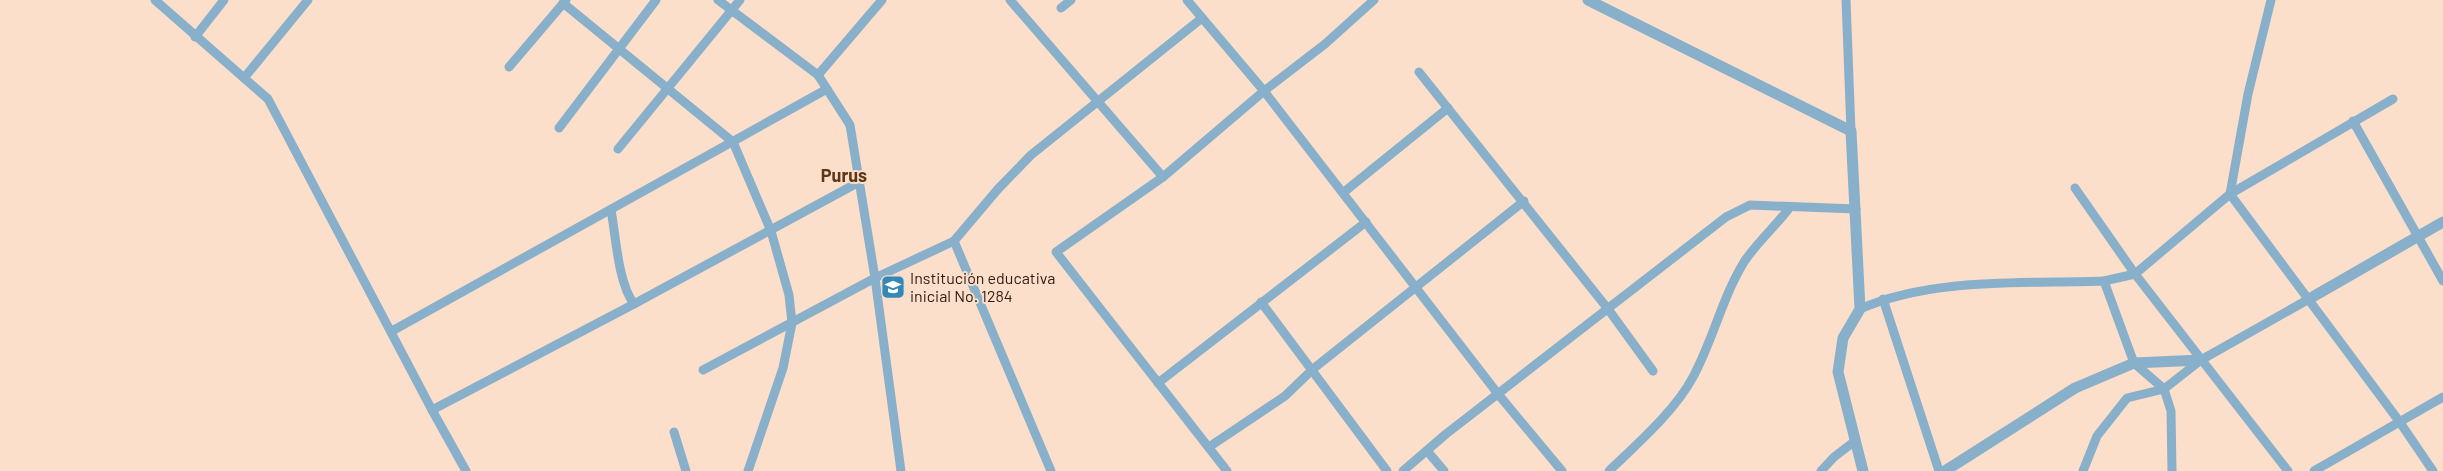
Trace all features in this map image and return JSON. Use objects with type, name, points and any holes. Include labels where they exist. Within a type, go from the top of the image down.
[{"type":"street","points":[[155,0],[268,99],[466,471]]},
{"type":"street","points":[[196,37],[224,0]]},
{"type":"street","points":[[244,78],[308,0]]},
{"type":"street","points":[[559,128],[656,0]]},
{"type":"street","points":[[718,0],[818,75],[850,125],[875,278],[901,471]]},
{"type":"street","points":[[618,149],[740,0]]},
{"type":"street","points":[[1010,0],[1162,177]]},
{"type":"street","points":[[1061,8],[1071,0]]},
{"type":"street","points":[[1187,0],[1264,90],[1417,286],[1498,394],[1562,471]]},
{"type":"street","points":[[1227,471],[1056,252],[1162,177],[1264,90],[1326,44],[1374,0]]},
{"type":"street","points":[[1846,0],[1860,309],[1843,338],[1838,372],[1862,471]]},
{"type":"street","points":[[2271,0],[2248,94],[2230,194],[2399,421],[2433,471]]},
{"type":"street","points":[[818,75],[880,1]]},
{"type":"street","points":[[1595,1],[1851,131]]},
{"type":"street","points":[[509,67],[564,2],[667,90],[733,142],[771,231],[789,295],[792,323],[783,368],[748,471]]},
{"type":"street","points":[[704,370],[875,278],[954,241],[998,189],[1031,155],[1202,18]]},
{"type":"street","points":[[1419,72],[1524,201],[1608,309],[1653,371]]},
{"type":"street","points":[[392,331],[827,89]]},
{"type":"street","points":[[1860,309],[1883,299],[1948,286],[2104,281],[2134,274],[2230,194],[2393,99]]},
{"type":"street","points":[[1344,192],[1448,108]]},
{"type":"street","points":[[2353,121],[2443,281]]},
{"type":"street","points":[[432,410],[771,231],[860,181]]},
{"type":"street","points":[[2075,188],[2134,274],[2288,471]]},
{"type":"street","points":[[1208,447],[1285,396],[1313,369],[1524,201]]},
{"type":"street","points":[[1404,471],[1428,452],[1446,434],[1726,217],[1750,205],[1856,209]]},
{"type":"street","points":[[1616,469],[1678,400],[1693,377],[1725,300],[1744,263],[1763,236],[1790,206]]},
{"type":"street","points":[[611,210],[621,267],[629,297],[634,304]]},
{"type":"street","points":[[1158,383],[1366,222]]},
{"type":"street","points":[[2083,471],[2097,436],[2127,398],[2164,389],[2201,360],[2443,222]]},
{"type":"street","points":[[954,241],[1051,471]]},
{"type":"street","points":[[2104,281],[2134,362],[2164,389],[2172,412],[2172,471]]},
{"type":"street","points":[[1883,299],[1939,471]]},
{"type":"street","points":[[1261,302],[1313,369],[1387,471]]},
{"type":"street","points":[[1945,471],[2075,388],[2134,362],[2201,360]]},
{"type":"street","points":[[2314,471],[2443,397]]},
{"type":"street","points":[[674,432],[686,471]]},
{"type":"street","points":[[1821,471],[1834,457],[1855,441]]},
{"type":"street","points":[[1428,452],[1444,471]]},
{"type":"place","name":"Institución educativa inicial No. 1284","points":[[893,287]]},
{"type":"district","name":"Purus","points":[[844,176]]}]
